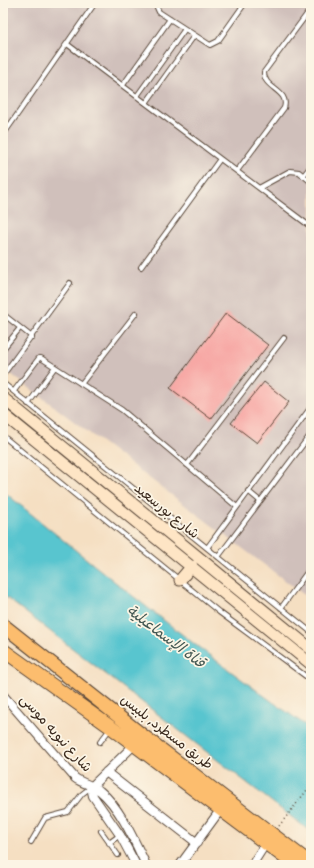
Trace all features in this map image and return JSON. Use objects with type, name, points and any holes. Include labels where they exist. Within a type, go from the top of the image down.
[{"type":"main road","name":"شارع بورسعيد","points":[[3,398],[311,649]]},
{"type":"main road","name":"شارع بورسعيد","points":[[3,414],[311,664]]},
{"type":"main road","points":[[180,580],[192,566]]},
{"type":"main road","name":"طريق مسطرد, بلبيس","points":[[3,625],[142,735],[311,864]]},
{"type":"main road","name":"طريق مسطرد, بلبيس","points":[[3,650],[112,728],[295,865]]},
{"type":"street","name":"شارع نبويه موسى","points":[[3,695],[75,778],[101,792],[115,809],[146,865]]},
{"type":"street","points":[[91,787],[134,745]]},
{"type":"street","points":[[106,772],[197,843]]},
{"type":"street","name":"شارع نبويه موسى","points":[[91,787],[93,796],[120,836],[136,865]]},
{"type":"street","points":[[180,865],[221,809]]},
{"type":"street","points":[[252,865],[266,843]]},
{"type":"lane","points":[[3,135],[95,3]]},
{"type":"lane","points":[[155,3],[159,12],[206,44],[216,43],[245,3]]},
{"type":"lane","points":[[236,171],[284,108],[286,102],[283,96],[266,82],[264,72],[310,10]]},
{"type":"lane","points":[[123,85],[170,19]]},
{"type":"lane","points":[[137,96],[185,30]]},
{"type":"lane","points":[[146,103],[194,36]]},
{"type":"lane","points":[[67,44],[311,227]]},
{"type":"lane","points":[[141,267],[220,159]]},
{"type":"lane","points":[[303,176],[311,166]]},
{"type":"lane","points":[[259,188],[290,171],[296,171],[311,182]]},
{"type":"lane","points":[[3,375],[70,283]]},
{"type":"lane","points":[[81,384],[136,313]]},
{"type":"lane","points":[[3,314],[32,337]]},
{"type":"lane","points":[[3,349],[20,328]]},
{"type":"lane","points":[[187,465],[284,338]]},
{"type":"lane","points":[[14,391],[39,358],[41,358],[122,410],[237,507]]},
{"type":"lane","points":[[28,404],[55,367]]},
{"type":"lane","points":[[3,383],[311,632]]},
{"type":"lane","points":[[207,548],[311,407]]},
{"type":"lane","points":[[218,557],[311,434]]},
{"type":"lane","points":[[3,436],[219,612],[311,680]]},
{"type":"lane","points":[[248,491],[260,501]]},
{"type":"lane","points":[[281,608],[311,567]]},
{"type":"lane","points":[[100,742],[112,728]]},
{"type":"lane","points":[[31,842],[45,818],[68,812],[82,794],[91,787]]},
{"type":"lane","points":[[101,831],[118,855]]},
{"type":"lane","points":[[109,843],[120,836]]},
{"type":"path","points":[[282,823],[311,785]]},
{"type":"shaded area","points":[[3,3],[311,3],[311,600],[3,368]]},
{"type":"water","name":"قناة الإسماعيلية","points":[[3,491],[116,583],[193,643],[311,729],[311,832],[3,595]]},
{"type":"building","points":[[226,313],[268,345],[211,419],[170,388]]},
{"type":"building","points":[[264,382],[289,402],[257,443],[231,423]]}]
